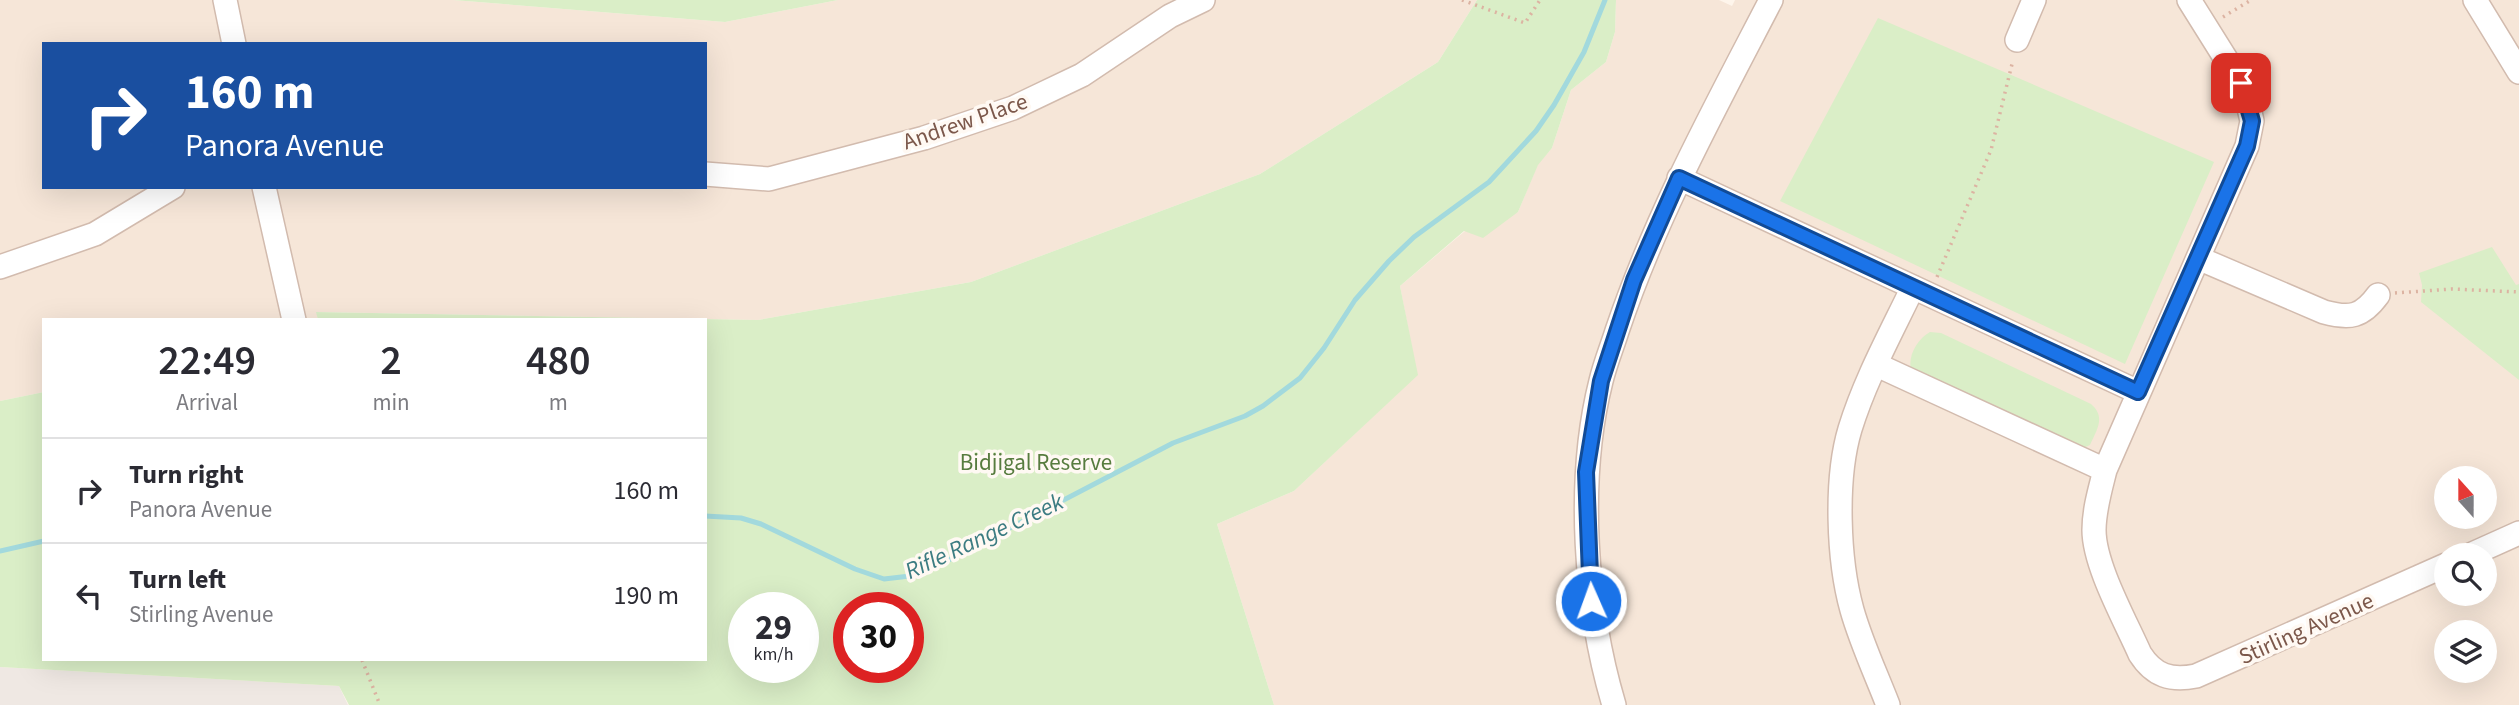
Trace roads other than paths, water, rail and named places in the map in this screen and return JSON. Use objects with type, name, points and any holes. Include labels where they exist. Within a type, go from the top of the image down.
[{"type":"street","points":[[225,0],[234,42]]},
{"type":"street","name":"Andrew Place","points":[[707,174],[769,179],[924,138],[1013,108],[1082,75],[1170,16],[1203,0]]},
{"type":"street","points":[[1614,705],[1591,601],[1586,472],[1601,381],[1634,280],[1679,178],[1771,0]]},
{"type":"street","points":[[2017,40],[2034,0]]},
{"type":"street","name":"Stirling Avenue","points":[[2189,0],[2241,83],[2252,121],[2247,146],[2105,470],[2094,518],[2095,544],[2140,654],[2160,685],[2196,676],[2434,570]]},
{"type":"street","points":[[2475,0],[2519,72]]},
{"type":"street","points":[[1679,178],[2138,392]]},
{"type":"street","points":[[0,267],[95,234],[170,189]]},
{"type":"street","points":[[264,189],[294,318]]},
{"type":"street","points":[[2198,258],[2324,312],[2340,316],[2356,315],[2370,306],[2378,295]]},
{"type":"street","points":[[1888,705],[1852,609],[1841,538],[1844,460],[1850,431],[1877,365],[1921,291]]},
{"type":"street","points":[[1877,365],[2105,470]]},
{"type":"street","points":[[2497,543],[2519,533]]},
{"type":"waterway","name":"Rifle Range Creek","points":[[707,516],[741,518],[761,524],[855,569],[884,579],[910,576],[937,566],[1173,443],[1245,416],[1263,406],[1300,378],[1324,348],[1355,300],[1389,261],[1414,237],[1489,182],[1536,131],[1584,52],[1605,0]]},
{"type":"waterway","name":"Rifle Range Creek","points":[[0,551],[42,541]]},
{"type":"park label","name":"Bidjigal Reserve","points":[[1036,462]]}]
